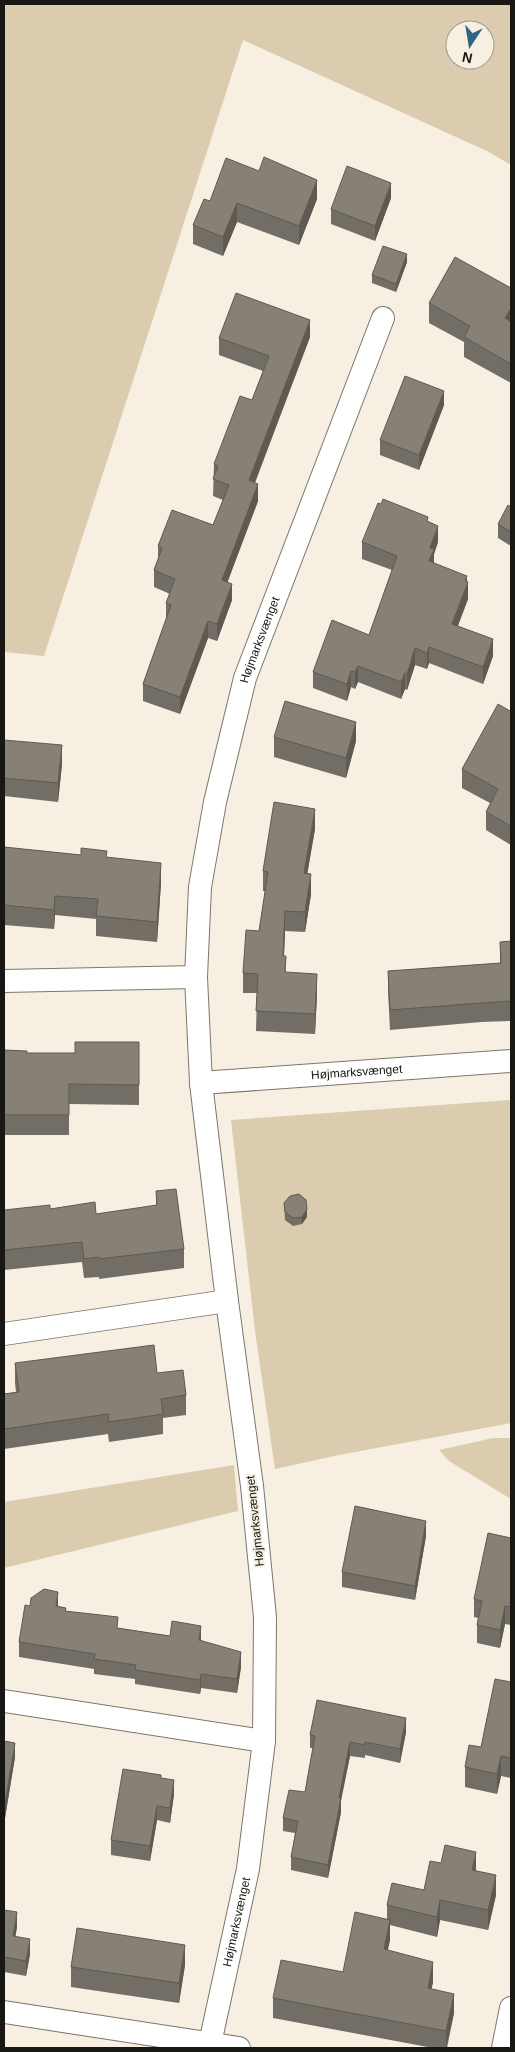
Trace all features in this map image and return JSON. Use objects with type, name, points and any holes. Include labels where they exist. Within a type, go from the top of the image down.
[{"type":"street","name":"Højmarksvænget","points":[[210,2045],[248,1869],[264,1741],[265,1617],[252,1486],[227,1301],[201,1083],[196,977],[200,887],[215,802],[246,678],[383,318]]},
{"type":"street","points":[[4,981],[196,977]]},
{"type":"street","name":"Højmarksvænget","points":[[201,1083],[511,1061]]},
{"type":"street","points":[[4,1334],[227,1301]]},
{"type":"street","points":[[4,1701],[264,1741]]},
{"type":"street","points":[[503,2048],[511,2008]]},
{"type":"street","points":[[4,2012],[239,2048]]},
{"type":"shaded area","points":[[4,4],[511,4],[511,165],[489,152],[243,40],[44,656],[4,652]]},
{"type":"shaded area","points":[[511,1100],[511,1423],[275,1469],[255,1331],[231,1120]]},
{"type":"shaded area","points":[[493,1438],[511,1438],[511,1499],[449,1461],[439,1450]]},
{"type":"shaded area","points":[[234,1465],[238,1511],[4,1568],[4,1502]]},
{"type":"building","points":[[264,157],[317,180],[299,226],[237,203],[223,237],[193,225],[204,199],[210,201],[226,158],[259,171]]},
{"type":"building","points":[[347,166],[391,183],[375,226],[331,209]]},
{"type":"building","points":[[383,246],[407,254],[396,284],[372,275]]},
{"type":"building","points":[[455,257],[511,288],[511,308],[505,318],[511,322],[511,364],[464,337],[470,326],[429,303]]},
{"type":"building","points":[[236,293],[310,320],[249,480],[258,484],[222,580],[232,584],[217,624],[208,621],[180,697],[143,684],[171,605],[166,603],[175,579],[154,570],[162,548],[158,546],[172,510],[213,525],[229,485],[213,479],[218,466],[214,464],[240,396],[252,400],[269,356],[219,338]]},
{"type":"building","points":[[405,376],[444,391],[419,455],[380,440]]},
{"type":"building","points":[[383,499],[428,517],[427,521],[438,526],[430,548],[434,549],[429,561],[467,576],[465,581],[468,582],[452,624],[493,639],[483,667],[429,647],[427,653],[415,648],[407,674],[405,673],[401,682],[358,666],[355,672],[351,671],[347,684],[313,672],[332,620],[369,635],[397,556],[362,542],[378,503],[381,504]]},
{"type":"building","points":[[508,505],[511,507],[511,532],[498,524]]},
{"type":"building","points":[[285,701],[356,722],[346,758],[274,737]]},
{"type":"building","points":[[498,704],[510,711],[511,709],[511,826],[486,812],[498,789],[462,769]]},
{"type":"building","points":[[4,740],[62,745],[58,783],[4,778]]},
{"type":"building","points":[[274,802],[315,809],[304,873],[311,874],[305,912],[285,911],[283,956],[286,956],[285,972],[317,974],[315,1014],[256,1011],[258,974],[243,973],[246,930],[259,931],[268,872],[263,871]]},
{"type":"building","points":[[4,847],[81,855],[81,848],[107,851],[106,857],[161,863],[157,922],[96,916],[98,899],[55,896],[54,910],[4,905]]},
{"type":"building","points":[[511,941],[511,1001],[390,1010],[388,971],[501,963],[500,942]]},
{"type":"building","points":[[75,1042],[139,1042],[139,1085],[69,1084],[69,1115],[4,1115],[4,1050],[27,1051],[27,1053],[75,1053]]},
{"type":"building","points":[[176,1189],[184,1249],[99,1259],[99,1257],[84,1259],[82,1242],[4,1250],[4,1210],[50,1205],[50,1209],[95,1202],[96,1214],[157,1205],[156,1191]]},
{"type":"building","points":[[299,1194],[306,1200],[307,1209],[302,1217],[293,1218],[285,1212],[284,1203],[290,1196]]},
{"type":"building","points":[[154,1345],[157,1373],[183,1370],[186,1395],[161,1399],[163,1414],[109,1422],[108,1414],[4,1429],[4,1394],[19,1392],[15,1363]]},
{"type":"building","points":[[355,1506],[426,1521],[415,1586],[342,1572]]},
{"type":"building","points":[[488,1533],[511,1538],[511,1607],[505,1606],[500,1630],[477,1625],[482,1601],[474,1599]]},
{"type":"building","points":[[44,1589],[58,1592],[56,1606],[66,1608],[65,1611],[118,1617],[117,1628],[170,1636],[172,1621],[201,1626],[199,1640],[241,1652],[237,1679],[201,1674],[200,1680],[135,1670],[136,1665],[94,1659],[95,1654],[19,1642],[25,1605],[30,1606],[31,1598]]},
{"type":"building","points":[[495,1679],[511,1682],[511,1758],[501,1756],[497,1774],[465,1767],[469,1745],[481,1747]]},
{"type":"building","points":[[317,1700],[406,1718],[400,1749],[365,1742],[365,1745],[350,1742],[328,1865],[291,1857],[298,1821],[283,1818],[289,1790],[305,1792],[315,1736],[310,1735]]},
{"type":"building","points":[[4,1741],[15,1743],[4,1810]]},
{"type":"building","points":[[123,1769],[161,1775],[161,1778],[174,1780],[170,1808],[157,1806],[150,1846],[111,1840]]},
{"type":"building","points":[[445,1845],[476,1852],[472,1870],[496,1875],[488,1910],[440,1900],[437,1917],[387,1905],[392,1883],[424,1890],[430,1861],[441,1863]]},
{"type":"building","points":[[4,1910],[17,1912],[13,1936],[30,1939],[26,1961],[4,1957]]},
{"type":"building","points":[[355,1912],[390,1920],[384,1949],[433,1962],[428,1988],[454,1994],[446,2031],[273,1998],[281,1960],[343,1972]]},
{"type":"building","points":[[77,1928],[185,1945],[179,1983],[71,1967]]}]
